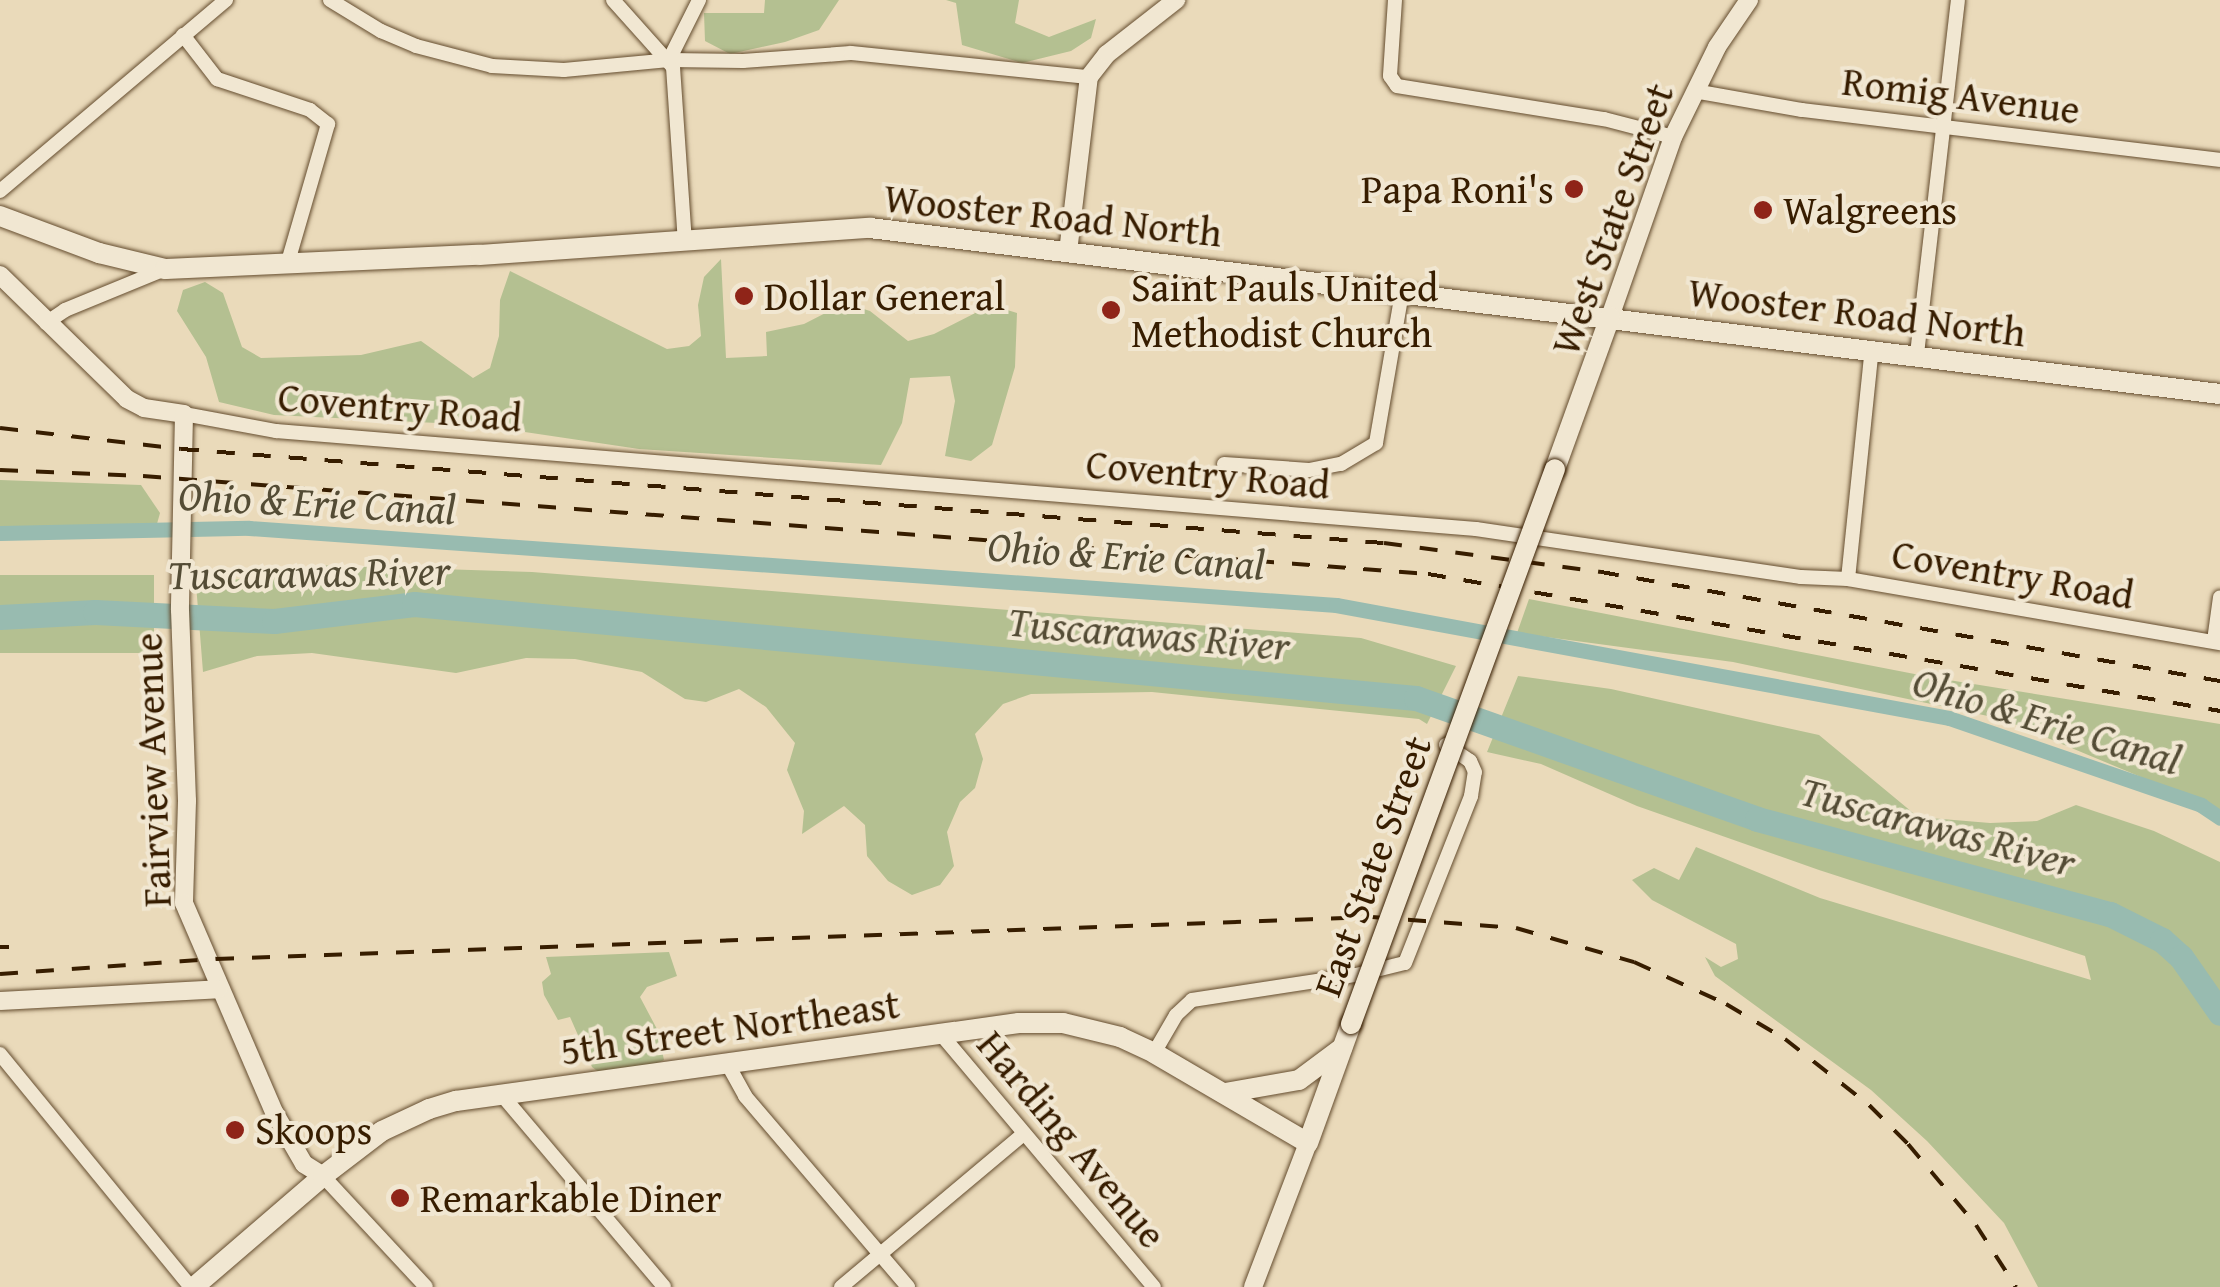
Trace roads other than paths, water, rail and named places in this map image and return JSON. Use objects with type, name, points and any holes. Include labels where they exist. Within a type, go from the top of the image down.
[{"type":"main road","name":"Wooster Road North","points":[[0,216],[99,252],[165,269],[685,242],[870,228],[1872,348],[2220,394]]},
{"type":"main road","name":"West State Street","points":[[1555,469],[1610,318]]},
{"type":"main road","name":"East State Street","points":[[1308,1143],[1555,469]]},
{"type":"main road","name":"5th Street Northeast","points":[[192,1287],[323,1176],[403,1120],[442,1105],[1020,1023],[1063,1024],[1120,1037],[1308,1143]]},
{"type":"main road","points":[[1225,1093],[1299,1080],[1344,1047]]},
{"type":"street","points":[[0,191],[226,0]]},
{"type":"street","points":[[330,0],[398,38],[492,66],[564,70],[669,60],[688,63],[875,54],[1090,77]]},
{"type":"street","points":[[614,0],[669,60],[676,79],[685,242]]},
{"type":"street","points":[[669,60],[700,0]]},
{"type":"street","points":[[1068,252],[1090,77],[1107,54],[1176,0]]},
{"type":"street","points":[[1395,0],[1398,18],[1390,76],[1397,86],[1604,119],[1673,137]]},
{"type":"street","points":[[1917,354],[1958,0]]},
{"type":"street","name":"West State Street","points":[[1610,318],[1673,137],[1694,91],[1746,1]]},
{"type":"street","points":[[183,35],[217,79],[310,110],[328,124],[287,265]]},
{"type":"street","name":"Romig Avenue","points":[[1694,91],[1786,108],[2220,160]]},
{"type":"street","points":[[46,323],[65,310],[165,269]]},
{"type":"street","points":[[0,274],[127,399],[144,408],[184,414]]},
{"type":"street","points":[[1224,464],[1328,468],[1359,456],[1376,443],[1402,292]]},
{"type":"street","points":[[1848,579],[1872,348]]},
{"type":"street","name":"Fairview Avenue","points":[[184,414],[180,495],[187,802],[184,903],[219,989],[284,1130],[304,1164],[323,1176],[426,1287]]},
{"type":"street","name":"Coventry Road","points":[[184,414],[276,431],[1476,529],[1801,577],[1848,579],[2217,642]]},
{"type":"street","points":[[2217,642],[2220,597]]},
{"type":"street","points":[[1154,1053],[1176,1015],[1192,1000],[1356,976],[1404,963],[1471,796],[1475,772],[1470,761],[1446,745]]},
{"type":"street","points":[[0,1001],[219,989]]},
{"type":"street","name":"Harding Avenue","points":[[940,1034],[1154,1287]]},
{"type":"street","points":[[0,1054],[192,1287]]},
{"type":"street","points":[[727,1064],[745,1096],[908,1287]]},
{"type":"street","points":[[502,1094],[664,1287]]},
{"type":"street","points":[[840,1287],[1022,1134]]},
{"type":"street","name":"East State Street","points":[[1253,1287],[1308,1143]]},
{"type":"waterway","name":"Ohio & Erie Canal","points":[[0,533],[249,528],[1336,605],[1949,718],[2201,805],[2220,818]]},
{"type":"waterway","name":"Tuscarawas River","points":[[0,617],[95,612],[274,621],[414,604],[1416,698],[1757,819],[2110,914],[2162,940],[2181,957],[2220,1013]]},
{"type":"railway","points":[[0,428],[181,449],[1384,543],[1601,572],[2220,681]]},
{"type":"railway","points":[[0,470],[143,476],[1428,574],[2220,711]]},
{"type":"railway","points":[[0,974],[216,959],[1372,917],[1516,928],[1634,962],[1726,1004],[1785,1039],[1869,1105],[1908,1144],[1976,1225],[2016,1287]]},
{"type":"railway","points":[[0,947],[9,947]]},
{"type":"place","name":"Papa Roni's","points":[[1574,189]]},
{"type":"place","name":"Walgreens","points":[[1763,210]]},
{"type":"place","name":"Dollar General","points":[[744,296]]},
{"type":"place","name":"Saint Pauls United Methodist Church","points":[[1111,310]]},
{"type":"place","name":"Skoops","points":[[235,1130]]},
{"type":"place","name":"Remarkable Diner","points":[[400,1198]]}]
